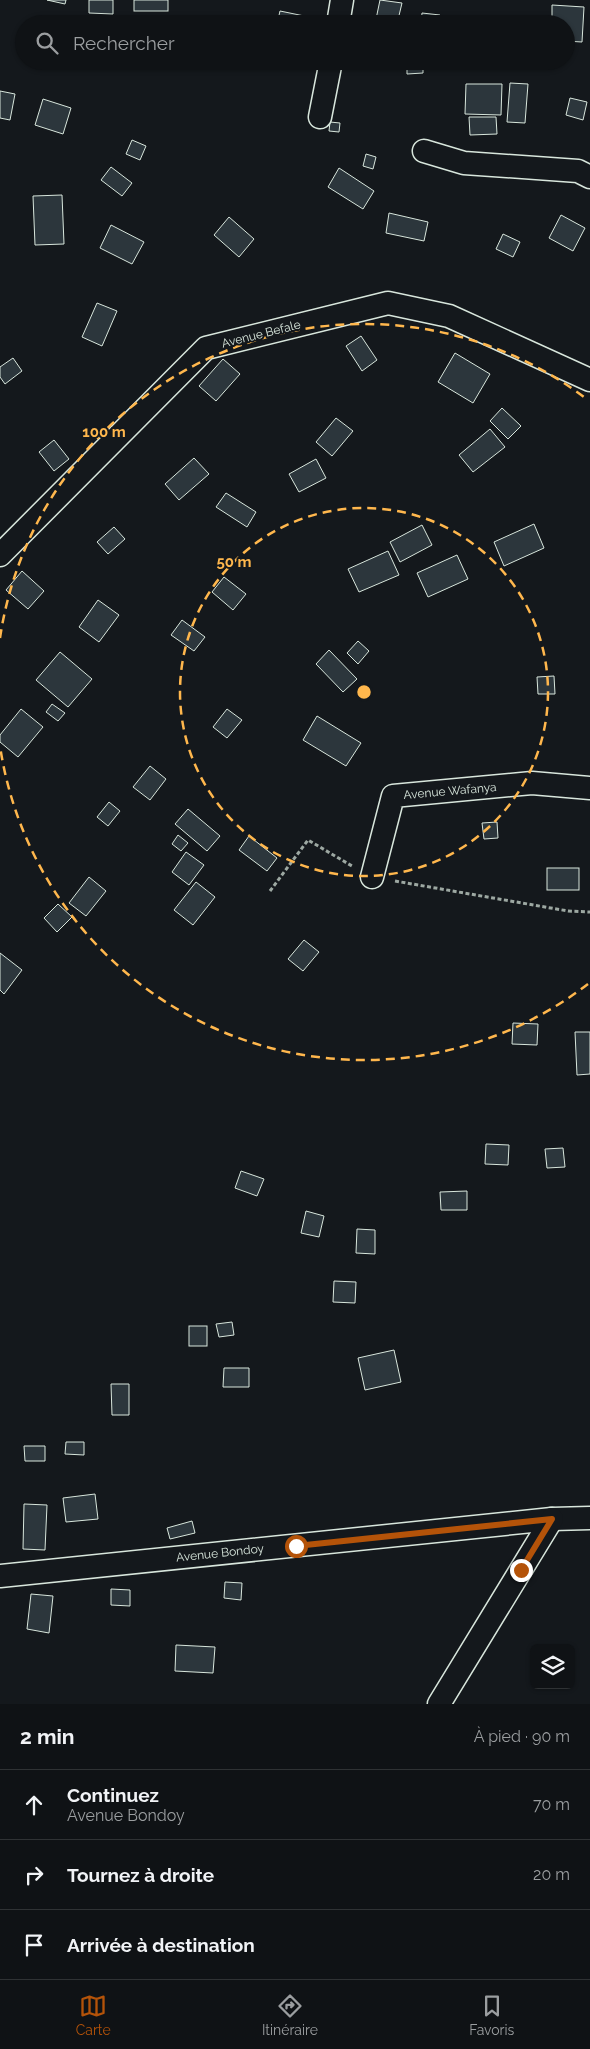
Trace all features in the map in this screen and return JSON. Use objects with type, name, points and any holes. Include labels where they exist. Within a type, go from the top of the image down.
[{"type":"street","points":[[340,15],[342,0]]},
{"type":"street","points":[[320,117],[329,70]]},
{"type":"street","points":[[424,151],[464,163],[578,171],[590,177]]},
{"type":"street","name":"Avenue Befale","points":[[0,555],[206,348],[388,303],[449,316],[590,380]]},
{"type":"street","name":"Avenue Wafanya","points":[[372,877],[394,796],[532,783],[590,788]]},
{"type":"street","name":"Avenue Bondoy","points":[[0,1576],[552,1519],[590,1518]]},
{"type":"street","points":[[439,1704],[552,1519]]},
{"type":"path","points":[[270,891],[308,840],[372,877],[568,911],[590,912]]},
{"type":"building","points":[[47,0],[66,0],[65,4]]},
{"type":"building","points":[[89,0],[113,0],[113,14],[89,13]]},
{"type":"building","points":[[134,0],[168,0],[168,11],[134,11]]},
{"type":"building","points":[[380,0],[402,3],[399,15],[377,15]]},
{"type":"building","points":[[552,5],[584,7],[582,42],[575,42],[575,15],[552,15]]},
{"type":"building","points":[[280,11],[299,15],[279,15]]},
{"type":"building","points":[[422,13],[440,15],[422,15]]},
{"type":"building","points":[[407,70],[423,70],[423,73],[407,74]]},
{"type":"building","points":[[510,83],[528,84],[525,123],[507,122]]},
{"type":"building","points":[[466,84],[502,84],[501,115],[465,114]]},
{"type":"building","points":[[0,91],[15,94],[10,120],[0,118]]},
{"type":"building","points":[[570,98],[587,102],[583,120],[566,115]]},
{"type":"building","points":[[43,99],[71,108],[63,134],[35,125]]},
{"type":"building","points":[[469,117],[496,117],[497,134],[470,135]]},
{"type":"building","points":[[330,122],[340,123],[339,132],[329,131]]},
{"type":"building","points":[[132,140],[146,146],[140,160],[126,154]]},
{"type":"building","points":[[366,154],[376,157],[373,169],[363,166]]},
{"type":"building","points":[[111,167],[132,183],[122,196],[101,180]]},
{"type":"building","points":[[339,168],[374,191],[363,209],[328,187]]},
{"type":"building","points":[[62,195],[64,244],[35,245],[33,196]]},
{"type":"building","points":[[389,213],[428,222],[424,241],[386,233]]},
{"type":"building","points":[[561,215],[585,228],[573,251],[549,238]]},
{"type":"building","points":[[229,217],[254,239],[239,257],[214,235]]},
{"type":"building","points":[[111,225],[144,242],[132,264],[100,248]]},
{"type":"building","points":[[503,234],[520,242],[513,257],[496,249]]},
{"type":"building","points":[[97,303],[117,311],[102,346],[82,337]]},
{"type":"building","points":[[361,336],[377,360],[362,371],[346,346]]},
{"type":"building","points":[[455,353],[490,374],[473,403],[438,382]]},
{"type":"building","points":[[13,358],[22,371],[5,384],[0,377],[0,367]]},
{"type":"building","points":[[223,359],[240,374],[216,401],[199,386]]},
{"type":"building","points":[[502,408],[521,426],[508,439],[490,421]]},
{"type":"building","points":[[336,418],[353,431],[332,456],[316,442]]},
{"type":"building","points":[[490,429],[505,447],[473,472],[459,455]]},
{"type":"building","points":[[54,440],[69,459],[54,471],[39,452]]},
{"type":"building","points":[[194,458],[209,474],[179,500],[165,484]]},
{"type":"building","points":[[316,459],[326,478],[299,492],[289,474]]},
{"type":"building","points":[[226,493],[256,512],[247,527],[216,507]]},
{"type":"building","points":[[534,524],[544,548],[504,566],[494,542]]},
{"type":"building","points":[[422,525],[432,545],[400,562],[390,542]]},
{"type":"building","points":[[114,527],[125,539],[108,554],[97,542]]},
{"type":"building","points":[[388,551],[399,575],[359,592],[348,569]]},
{"type":"building","points":[[457,555],[468,579],[428,597],[417,573]]},
{"type":"building","points":[[22,571],[44,591],[28,609],[6,590]]},
{"type":"building","points":[[224,577],[246,594],[233,610],[212,592]]},
{"type":"building","points":[[98,600],[119,615],[99,642],[79,627]]},
{"type":"building","points":[[182,620],[205,637],[194,651],[171,635]]},
{"type":"building","points":[[358,641],[369,651],[358,664],[347,653]]},
{"type":"building","points":[[329,650],[357,679],[343,692],[316,664]]},
{"type":"building","points":[[60,652],[92,679],[68,707],[36,680]]},
{"type":"building","points":[[554,676],[555,694],[538,694],[537,677]]},
{"type":"building","points":[[52,704],[65,713],[58,721],[46,712]]},
{"type":"building","points":[[21,709],[43,727],[18,757],[0,742],[0,735]]},
{"type":"building","points":[[227,709],[242,720],[227,738],[213,727]]},
{"type":"building","points":[[317,716],[361,743],[346,766],[303,740]]},
{"type":"building","points":[[150,766],[166,779],[150,800],[133,787]]},
{"type":"building","points":[[109,802],[120,811],[108,826],[97,817]]},
{"type":"building","points":[[188,809],[220,836],[207,851],[175,824]]},
{"type":"building","points":[[497,822],[498,838],[484,839],[482,823]]},
{"type":"building","points":[[178,835],[188,843],[181,851],[172,844]]},
{"type":"building","points":[[249,836],[277,858],[267,871],[239,850]]},
{"type":"building","points":[[186,852],[204,865],[189,885],[172,872]]},
{"type":"building","points":[[547,868],[579,868],[579,890],[547,890]]},
{"type":"building","points":[[89,877],[106,891],[86,916],[69,903]]},
{"type":"building","points":[[196,882],[215,897],[193,925],[174,910]]},
{"type":"building","points":[[58,904],[72,917],[57,932],[44,918]]},
{"type":"building","points":[[304,940],[319,952],[303,971],[288,959]]},
{"type":"building","points":[[0,953],[22,970],[4,994],[0,990]]},
{"type":"building","points":[[513,1023],[538,1024],[537,1045],[512,1044]]},
{"type":"building","points":[[575,1032],[590,1032],[590,1074],[577,1075]]},
{"type":"building","points":[[486,1144],[509,1145],[508,1165],[485,1164]]},
{"type":"building","points":[[563,1148],[565,1167],[547,1168],[545,1149]]},
{"type":"building","points":[[241,1171],[264,1179],[257,1196],[235,1188]]},
{"type":"building","points":[[467,1191],[467,1210],[441,1210],[440,1192]]},
{"type":"building","points":[[306,1211],[324,1216],[319,1237],[301,1233]]},
{"type":"building","points":[[357,1229],[375,1230],[375,1254],[356,1253]]},
{"type":"building","points":[[334,1281],[356,1282],[355,1303],[333,1302]]},
{"type":"building","points":[[232,1322],[234,1335],[219,1337],[216,1324]]},
{"type":"building","points":[[189,1326],[207,1326],[207,1346],[189,1346]]},
{"type":"building","points":[[394,1350],[401,1382],[365,1390],[358,1358]]},
{"type":"building","points":[[224,1368],[249,1368],[249,1387],[223,1387]]},
{"type":"building","points":[[111,1384],[129,1384],[129,1415],[112,1415]]},
{"type":"building","points":[[66,1442],[84,1442],[84,1455],[65,1454]]},
{"type":"building","points":[[24,1446],[45,1446],[45,1461],[25,1461]]},
{"type":"building","points":[[95,1494],[98,1519],[66,1522],[63,1498]]},
{"type":"building","points":[[24,1504],[47,1505],[45,1550],[23,1549]]},
{"type":"building","points":[[192,1521],[195,1533],[170,1539],[167,1528]]},
{"type":"building","points":[[225,1582],[242,1583],[241,1600],[224,1598]]},
{"type":"building","points":[[111,1589],[130,1590],[130,1606],[111,1605]]},
{"type":"building","points":[[31,1594],[53,1596],[49,1633],[27,1629]]},
{"type":"building","points":[[176,1645],[215,1647],[213,1673],[175,1671]]},
{"type":"route","points":[[296,1546],[552,1519],[521,1570]]}]
